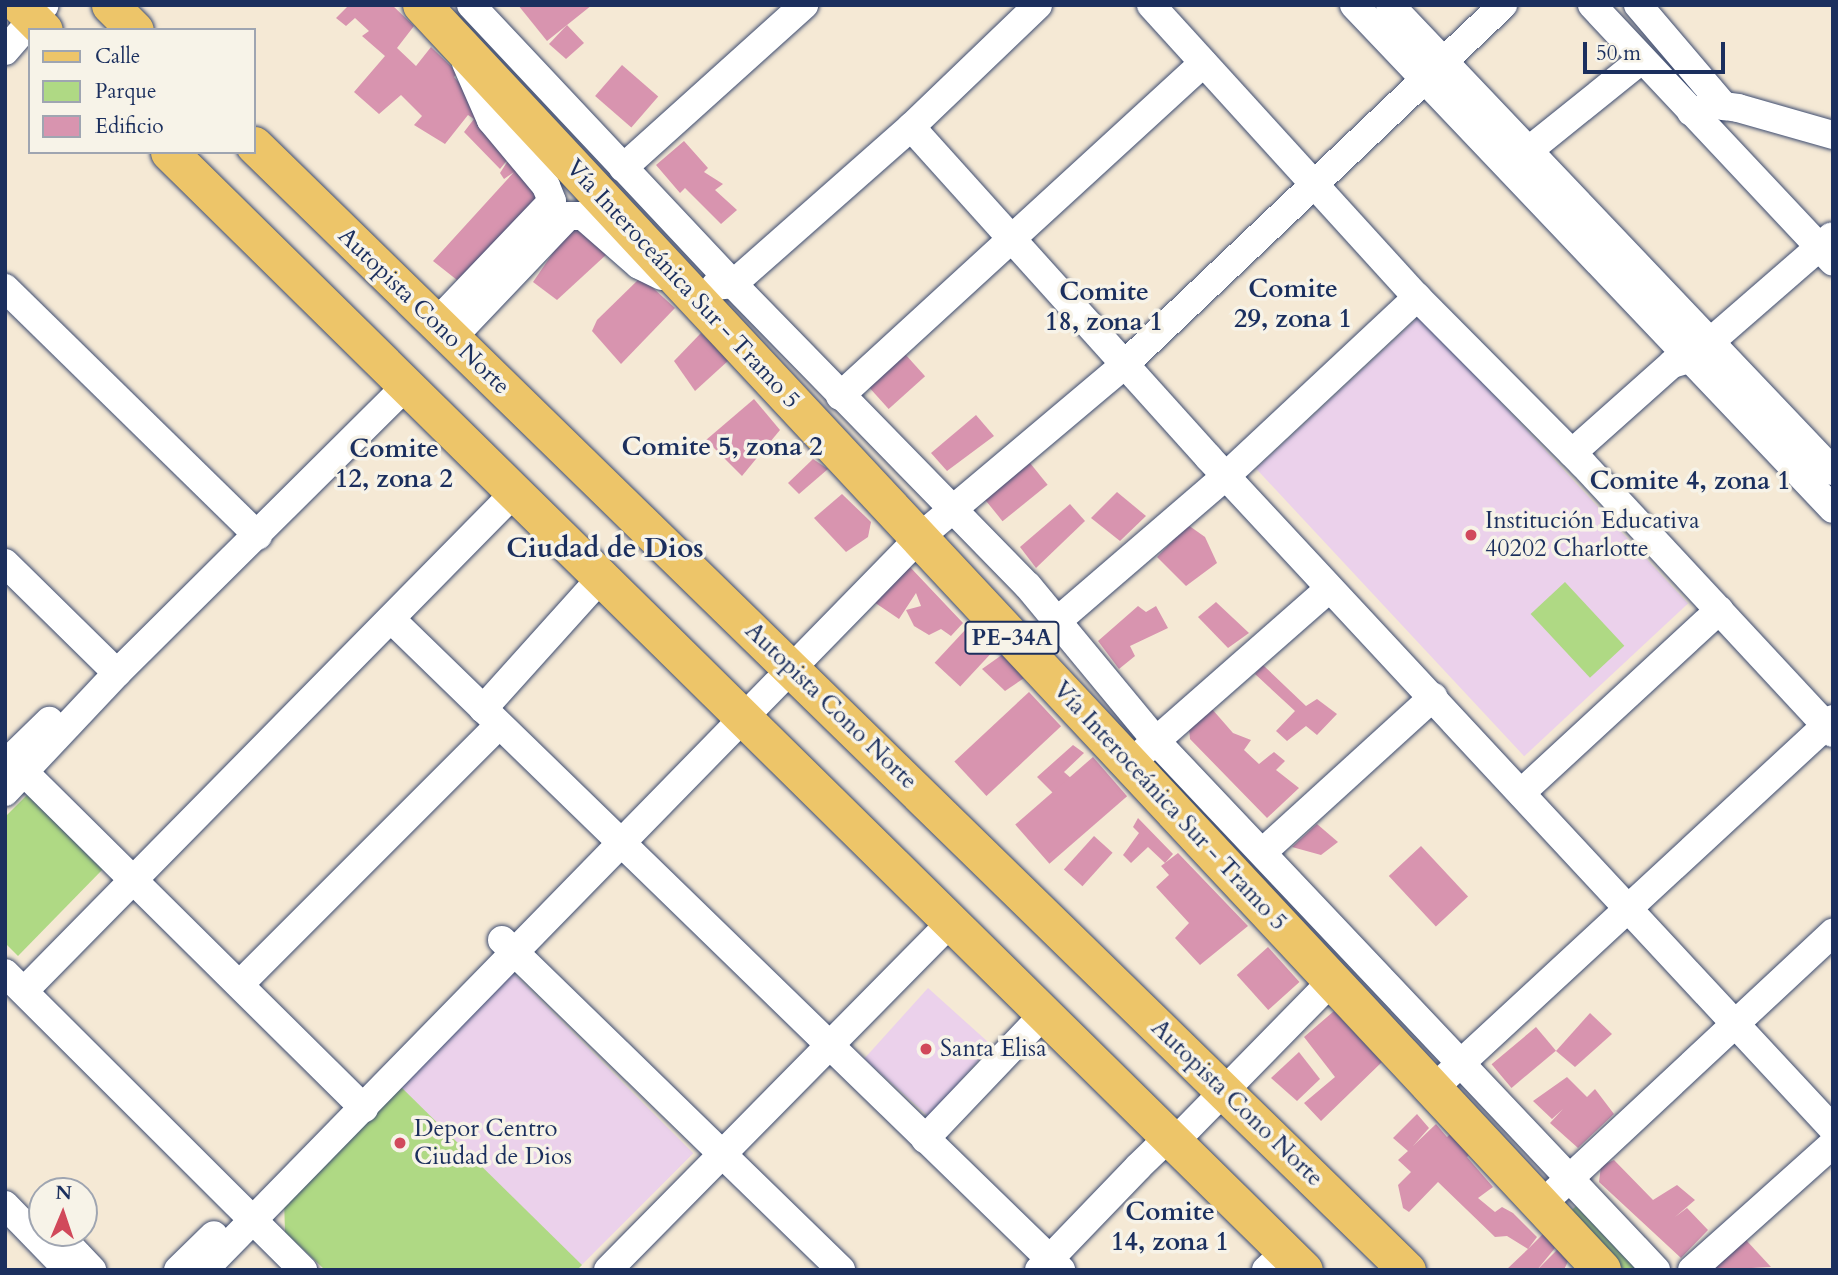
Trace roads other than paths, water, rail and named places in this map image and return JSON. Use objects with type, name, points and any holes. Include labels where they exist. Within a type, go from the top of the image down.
[{"type":"highway","name":"Vía Interoceánica Sur - Tramo 5","points":[[422,5],[914,531],[1142,753],[1333,980],[1446,1076],[1555,1192],[1602,1270]]},
{"type":"main road","points":[[110,5],[133,28]]},
{"type":"main road","name":"Autopista Cono Norte","points":[[256,147],[784,659],[1406,1270]]},
{"type":"main road","points":[[171,154],[599,580],[737,712],[1043,1015],[1177,1140],[1285,1264]]},
{"type":"street","points":[[471,5],[840,396],[1028,586],[1142,753],[1264,851],[1446,1076],[1830,726],[1578,459],[1417,297],[1311,176],[1151,5]]},
{"type":"street","points":[[623,168],[804,5]]},
{"type":"street","points":[[444,331],[568,216],[583,216],[655,275],[682,284],[733,284],[911,127],[1038,5]]},
{"type":"street","points":[[1354,5],[1426,70],[1528,151],[1833,509]]},
{"type":"street","points":[[1390,5],[1426,70],[1699,351],[1833,471]]},
{"type":"street","points":[[178,1270],[246,1215],[737,712],[784,659],[914,531],[948,505],[1117,358],[1426,70],[1503,5]]},
{"type":"street","points":[[1578,459],[1672,364],[1699,351],[1828,248],[1691,112],[1592,5]]},
{"type":"street","points":[[1638,5],[1724,106]]},
{"type":"street","points":[[5,51],[41,13]]},
{"type":"street","points":[[444,331],[552,201],[546,186],[491,120],[455,40]]},
{"type":"street","points":[[1528,151],[1641,60]]},
{"type":"street","points":[[840,396],[1204,63]]},
{"type":"street","points":[[1691,112],[1724,106],[1833,135]]},
{"type":"street","points":[[911,127],[1009,241],[1329,589],[1737,1022],[1833,1129]]},
{"type":"street","points":[[5,288],[251,529]]},
{"type":"street","points":[[1055,623],[1226,475],[1417,297]]},
{"type":"street","points":[[5,792],[15,769],[399,379]]},
{"type":"street","points":[[303,1270],[14,982],[134,880],[513,494]]},
{"type":"street","points":[[5,563],[112,668]]},
{"type":"street","points":[[240,984],[491,718],[599,580]]},
{"type":"street","points":[[1142,753],[1329,589]]},
{"type":"street","points":[[1521,793],[1719,610]]},
{"type":"street","points":[[392,620],[836,1049],[1053,1267],[1333,980]]},
{"type":"street","points":[[1264,851],[1433,697]]},
{"type":"street","points":[[15,769],[134,880],[358,1101]]},
{"type":"street","points":[[608,1270],[727,1160],[956,929]]},
{"type":"street","points":[[1656,1270],[1555,1192],[1833,933]]},
{"type":"street","points":[[507,945],[835,1268]]},
{"type":"street","points":[[925,1139],[1043,1015]]},
{"type":"street","points":[[1692,1270],[1833,1144]]},
{"type":"street","points":[[634,1270],[727,1160]]},
{"type":"street","points":[[5,1183],[28,1205]]},
{"type":"street","points":[[5,1205],[68,1270]]},
{"type":"street","points":[[204,1270],[246,1215]]},
{"type":"street","points":[[70,1247],[92,1270]]},
{"type":"place","name":"Institución Educativa 40202 Charlotte","points":[[1471,535]]},
{"type":"place","name":"Santa Elisa","points":[[926,1049]]},
{"type":"place","name":"Depor Centro Ciudad de Dios","points":[[400,1143]]},
{"type":"district","name":"Comite 29, zona 1","points":[[1293,304]]},
{"type":"district","name":"Comite 18, zona 1","points":[[1104,307]]},
{"type":"district","name":"Comite 5, zona 2","points":[[722,447]]},
{"type":"district","name":"Comite 12, zona 2","points":[[394,464]]},
{"type":"district","name":"Comite 4, zona 1","points":[[1690,481]]},
{"type":"district","name":"Ciudad de Dios","points":[[605,548]]},
{"type":"district","name":"Comite 14, zona 1","points":[[1170,1227]]}]
